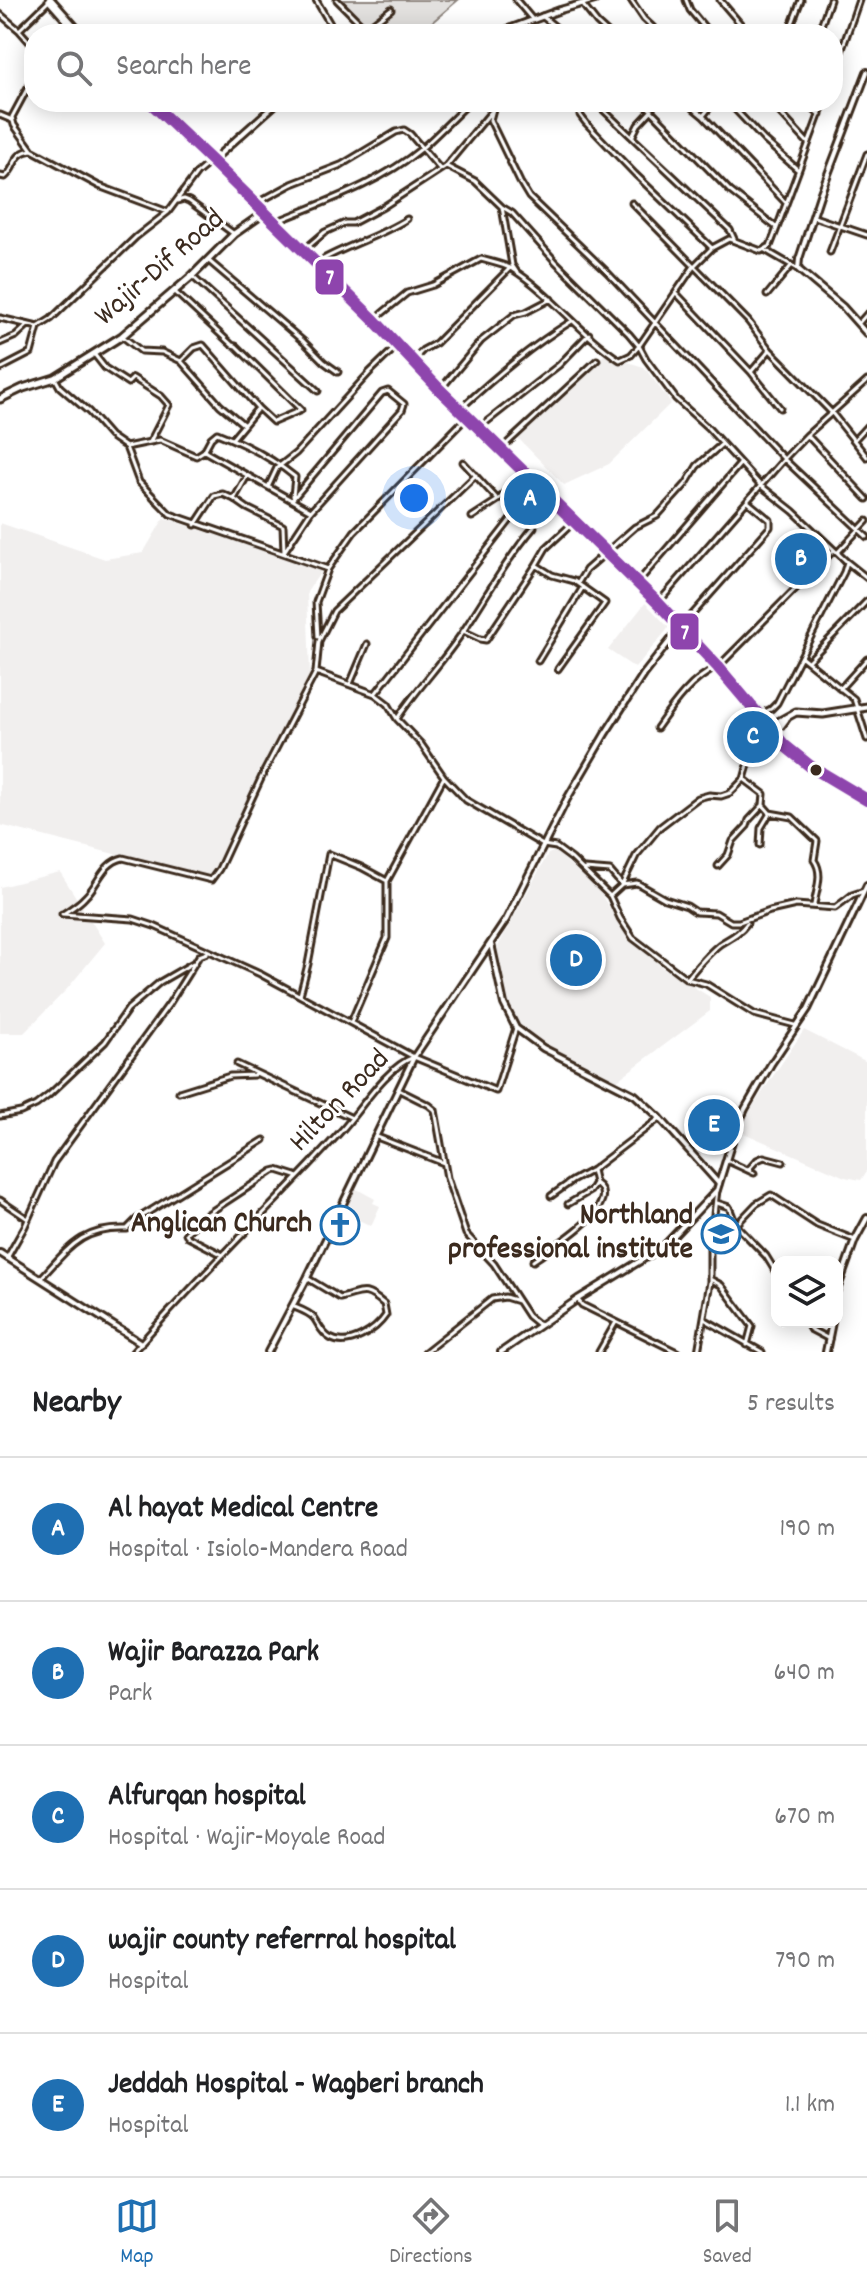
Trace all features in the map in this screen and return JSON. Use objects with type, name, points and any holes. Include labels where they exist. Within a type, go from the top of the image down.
[{"type":"highway","points":[[50,0],[70,24]]},
{"type":"highway","points":[[161,112],[658,603],[718,667],[774,735],[810,766],[867,801]]},
{"type":"main road","name":"Wajir-Dif Road","points":[[0,399],[55,378],[122,336],[209,261],[234,234],[264,213]]},
{"type":"main road","points":[[769,727],[796,712],[823,714],[867,707]]},
{"type":"main road","points":[[774,735],[786,718]]},
{"type":"street","points":[[25,24],[50,0]]},
{"type":"street","points":[[316,0],[330,24]]},
{"type":"street","points":[[337,0],[361,24]]},
{"type":"street","points":[[516,0],[532,19]]},
{"type":"street","points":[[523,24],[595,0]]},
{"type":"street","points":[[631,0],[649,24]]},
{"type":"street","points":[[686,0],[702,24]]},
{"type":"street","points":[[720,0],[740,24]]},
{"type":"street","points":[[792,24],[801,0]]},
{"type":"street","points":[[822,24],[830,0]]},
{"type":"street","points":[[843,46],[859,0]]},
{"type":"street","points":[[582,4],[598,24]]},
{"type":"street","points":[[372,24],[391,9]]},
{"type":"street","points":[[0,14],[24,36]]},
{"type":"street","points":[[542,16],[552,24]]},
{"type":"street","points":[[19,30],[24,25]]},
{"type":"street","points":[[798,269],[820,195],[867,72]]},
{"type":"street","points":[[12,120],[24,96]]},
{"type":"street","points":[[0,318],[38,327],[51,319],[136,237],[168,212],[197,173],[266,112]]},
{"type":"street","points":[[274,222],[371,181],[394,168],[461,112]]},
{"type":"street","points":[[303,251],[325,232],[345,223],[353,223],[383,207],[446,166],[491,112]]},
{"type":"street","points":[[492,112],[490,120],[529,197],[607,272],[784,459],[867,537]]},
{"type":"street","points":[[581,112],[586,123],[635,174],[712,248]]},
{"type":"street","points":[[606,112],[730,230],[735,241]]},
{"type":"street","points":[[633,136],[650,112]]},
{"type":"street","points":[[654,112],[730,191],[777,228]]},
{"type":"street","points":[[698,112],[786,203]]},
{"type":"street","points":[[703,116],[706,112]]},
{"type":"street","points":[[737,112],[798,170]]},
{"type":"street","points":[[779,112],[810,145]]},
{"type":"street","points":[[817,112],[820,115]]},
{"type":"street","points":[[765,250],[770,246],[821,112]]},
{"type":"street","points":[[0,115],[12,120],[32,150],[99,186],[168,212]]},
{"type":"street","points":[[255,204],[292,184],[341,165],[404,130],[440,169]]},
{"type":"street","points":[[0,176],[10,173],[17,157],[32,150]]},
{"type":"street","points":[[830,252],[867,154]]},
{"type":"street","points":[[446,166],[475,181],[512,213],[639,346],[676,399],[723,443],[760,485],[867,578]]},
{"type":"street","points":[[176,202],[189,201],[234,234]]},
{"type":"street","points":[[632,203],[748,321],[770,350],[832,413],[867,457]]},
{"type":"street","points":[[502,207],[512,265],[519,275]]},
{"type":"street","points":[[814,217],[867,235]]},
{"type":"street","points":[[315,264],[407,219]]},
{"type":"street","points":[[374,320],[407,293],[433,285],[481,259],[510,268],[551,299],[572,321],[620,360],[631,355],[639,346],[694,266],[712,248],[729,239],[756,250],[765,250],[798,269],[843,307],[867,334]]},
{"type":"street","points":[[209,261],[338,372]]},
{"type":"street","points":[[767,295],[791,266]]},
{"type":"street","points":[[412,362],[423,350],[436,343],[510,268]]},
{"type":"street","points":[[192,276],[318,391]]},
{"type":"street","points":[[174,291],[301,410],[273,422],[203,345],[194,348],[181,361]]},
{"type":"street","points":[[676,293],[751,372],[780,408]]},
{"type":"street","points":[[440,390],[481,341],[514,315],[551,299]]},
{"type":"street","points":[[858,324],[867,314]]},
{"type":"street","points":[[460,409],[498,375],[572,321]]},
{"type":"street","points":[[0,343],[16,336],[28,325]]},
{"type":"street","points":[[0,369],[31,353],[38,327]]},
{"type":"street","points":[[480,427],[559,365],[589,334]]},
{"type":"street","points":[[122,336],[141,351],[162,352],[181,361],[220,405],[244,425]]},
{"type":"street","points":[[268,487],[277,468],[398,345]]},
{"type":"street","points":[[751,372],[770,350]]},
{"type":"street","points":[[94,354],[105,368],[128,383],[133,378],[161,396],[169,405],[149,442]]},
{"type":"street","points":[[501,449],[597,360]]},
{"type":"street","points":[[55,378],[60,387],[89,412],[110,436],[126,447],[136,477],[170,514],[328,569]]},
{"type":"street","points":[[658,603],[784,459],[867,381]]},
{"type":"street","points":[[284,552],[311,511],[402,410],[404,404],[397,396],[388,391],[382,393],[292,500]]},
{"type":"street","points":[[233,438],[258,408]]},
{"type":"street","points":[[468,416],[354,532],[328,569],[316,602],[319,641],[316,672],[375,694],[388,704],[444,777],[466,800],[543,845],[556,847],[582,868],[610,896],[633,938],[687,979],[706,984],[754,1014],[797,1026]]},
{"type":"street","points":[[854,440],[867,426]]},
{"type":"street","points":[[126,447],[160,440],[196,456],[204,451],[217,433],[233,438],[292,474],[296,480],[292,500]]},
{"type":"street","points":[[807,435],[867,499]]},
{"type":"street","points":[[578,583],[586,570],[637,525],[657,516],[686,484],[697,466],[723,443]]},
{"type":"street","points":[[204,451],[311,511]]},
{"type":"street","points":[[463,462],[498,500]]},
{"type":"street","points":[[637,584],[740,464]]},
{"type":"street","points":[[472,517],[498,500],[525,474]]},
{"type":"street","points":[[319,641],[334,611],[476,475]]},
{"type":"street","points":[[234,499],[247,476]]},
{"type":"street","points":[[195,525],[214,496],[223,494],[283,526],[284,552]]},
{"type":"street","points":[[268,1352],[414,1057],[506,920],[543,845],[605,734],[643,675],[680,628],[770,527],[770,520],[748,502]]},
{"type":"street","points":[[375,694],[515,514]]},
{"type":"street","points":[[463,631],[486,640],[546,548],[575,521]]},
{"type":"street","points":[[657,728],[680,696],[710,670],[718,667],[867,521]]},
{"type":"street","points":[[397,719],[463,631],[534,527]]},
{"type":"street","points":[[758,714],[777,703],[847,562]]},
{"type":"street","points":[[536,565],[552,575],[578,583],[605,603],[558,669]]},
{"type":"street","points":[[538,661],[583,587]]},
{"type":"street","points":[[808,661],[867,601]]},
{"type":"street","points":[[350,684],[367,644]]},
{"type":"street","points":[[802,657],[854,699],[867,739]]},
{"type":"street","points":[[840,689],[867,659]]},
{"type":"street","name":"Hilton Road","points":[[316,672],[211,880],[123,858],[106,868],[85,898],[62,914],[133,919],[154,926],[260,974],[414,1057]]},
{"type":"street","points":[[610,896],[622,885],[636,856],[660,827],[698,798],[730,793],[744,779],[748,765],[760,749],[774,735]]},
{"type":"street","points":[[351,1022],[387,938],[387,881],[444,777]]},
{"type":"street","points":[[718,866],[728,855],[733,841],[763,805],[764,794],[744,779]]},
{"type":"street","points":[[763,805],[770,813],[792,817],[817,841],[814,860],[820,874],[814,905]]},
{"type":"street","points":[[760,845],[761,828],[770,813]]},
{"type":"street","points":[[300,995],[329,854],[387,881]]},
{"type":"street","points":[[582,868],[610,871],[622,885]]},
{"type":"street","points":[[622,885],[637,883],[696,912],[716,913],[731,922],[749,920],[796,905],[835,908],[852,895],[864,891]]},
{"type":"street","points":[[698,1352],[710,1279],[710,1247],[718,1187],[736,1128],[825,977],[867,885]]},
{"type":"street","points":[[687,979],[713,951],[741,931],[749,920]]},
{"type":"street","points":[[491,944],[504,1004],[516,1028],[543,1048],[635,1095],[660,1118],[718,1187]]},
{"type":"street","points":[[0,1116],[21,1112],[49,1095],[105,1042],[128,1009],[160,982],[208,952]]},
{"type":"street","points":[[7,1258],[54,1162],[169,1004],[199,956]]},
{"type":"street","points":[[414,1057],[496,1091],[516,1028]]},
{"type":"street","name":"Hilton Road","points":[[133,1352],[352,1118],[381,1083],[414,1057]]},
{"type":"street","points":[[237,1064],[352,1118]]},
{"type":"street","points":[[179,1092],[230,1076],[251,1074],[262,1077]]},
{"type":"street","points":[[399,1090],[435,1110],[451,1194],[466,1234],[494,1264],[528,1316],[539,1325]]},
{"type":"street","points":[[551,1196],[592,1170],[660,1118]]},
{"type":"street","points":[[377,1136],[444,1163]]},
{"type":"street","points":[[41,1278],[81,1238],[111,1228],[127,1229],[137,1219],[264,1140]]},
{"type":"street","points":[[748,1170],[764,1157],[783,1162]]},
{"type":"street","points":[[726,1160],[754,1173]]},
{"type":"street","points":[[568,1204],[590,1191],[595,1183],[592,1170]]},
{"type":"street","points":[[223,1255],[188,1237],[186,1233],[206,1215],[273,1171],[298,1176]]},
{"type":"street","points":[[533,1261],[577,1230],[600,1206],[603,1193],[595,1183]]},
{"type":"street","points":[[501,1352],[578,1299],[663,1247],[718,1187]]},
{"type":"street","points":[[736,1225],[756,1204],[771,1195],[817,1225],[855,1240]]},
{"type":"street","points":[[0,1200],[28,1219]]},
{"type":"street","points":[[716,1203],[729,1207],[736,1225],[771,1264]]},
{"type":"street","points":[[843,1273],[867,1218]]},
{"type":"street","points":[[0,1253],[141,1343]]},
{"type":"street","points":[[292,1306],[313,1316],[326,1335],[337,1341],[365,1334],[386,1315],[384,1304],[374,1296],[358,1291],[340,1298],[307,1278]]},
{"type":"street","points":[[710,1279],[721,1285],[752,1326],[747,1345]]},
{"type":"street","points":[[425,1352],[492,1299],[505,1297],[518,1301]]},
{"type":"street","points":[[578,1299],[582,1305],[677,1352]]},
{"type":"street","points":[[528,1316],[528,1332]]},
{"type":"street","points":[[704,1319],[762,1352]]},
{"type":"street","points":[[599,1352],[616,1322]]},
{"type":"street","points":[[809,1328],[829,1339]]},
{"type":"street","points":[[826,1352],[831,1328]]},
{"type":"shaded area","points":[[336,0],[458,0],[430,24],[358,22]]},
{"type":"shaded area","points":[[604,355],[644,367],[671,403],[609,464],[564,485],[517,437]]},
{"type":"shaded area","points":[[164,518],[322,570],[307,592],[310,674],[209,878],[0,825],[0,523],[105,559],[143,553]]},
{"type":"shaded area","points":[[792,543],[803,545],[817,560],[801,576],[785,558]]},
{"type":"shaded area","points":[[646,602],[670,623],[635,668],[608,650]]},
{"type":"shaded area","points":[[555,851],[598,890],[629,938],[663,968],[710,997],[710,1011],[616,1081],[542,1044],[514,1019],[495,952],[548,854]]},
{"type":"shaded area","points":[[60,872],[105,943],[67,989],[24,1033],[0,1033],[0,887]]},
{"type":"shaded area","points":[[804,1030],[867,1062],[867,1171],[861,1180],[845,1177],[737,1130]]},
{"type":"shaded area","points":[[355,1188],[375,1199],[373,1203],[380,1206],[371,1226],[343,1212]]},
{"type":"transit line","name":"7","points":[[161,112],[658,603],[718,667],[784,745],[810,766],[867,800]]},
{"type":"place","name":"Al hayat Medical Centre","points":[[530,499]]},
{"type":"place","name":"Wajir Barazza Park","points":[[801,559]]},
{"type":"place","name":"Alfurqan hospital","points":[[753,737]]},
{"type":"place","name":"wajir county referrral hospital","points":[[576,960]]},
{"type":"place","name":"Jeddah Hospital - Wagberi branch","points":[[714,1125]]},
{"type":"place","name":"Anglican Church","points":[[340,1225]]},
{"type":"place","name":"Northland professional institute","points":[[721,1234]]}]
